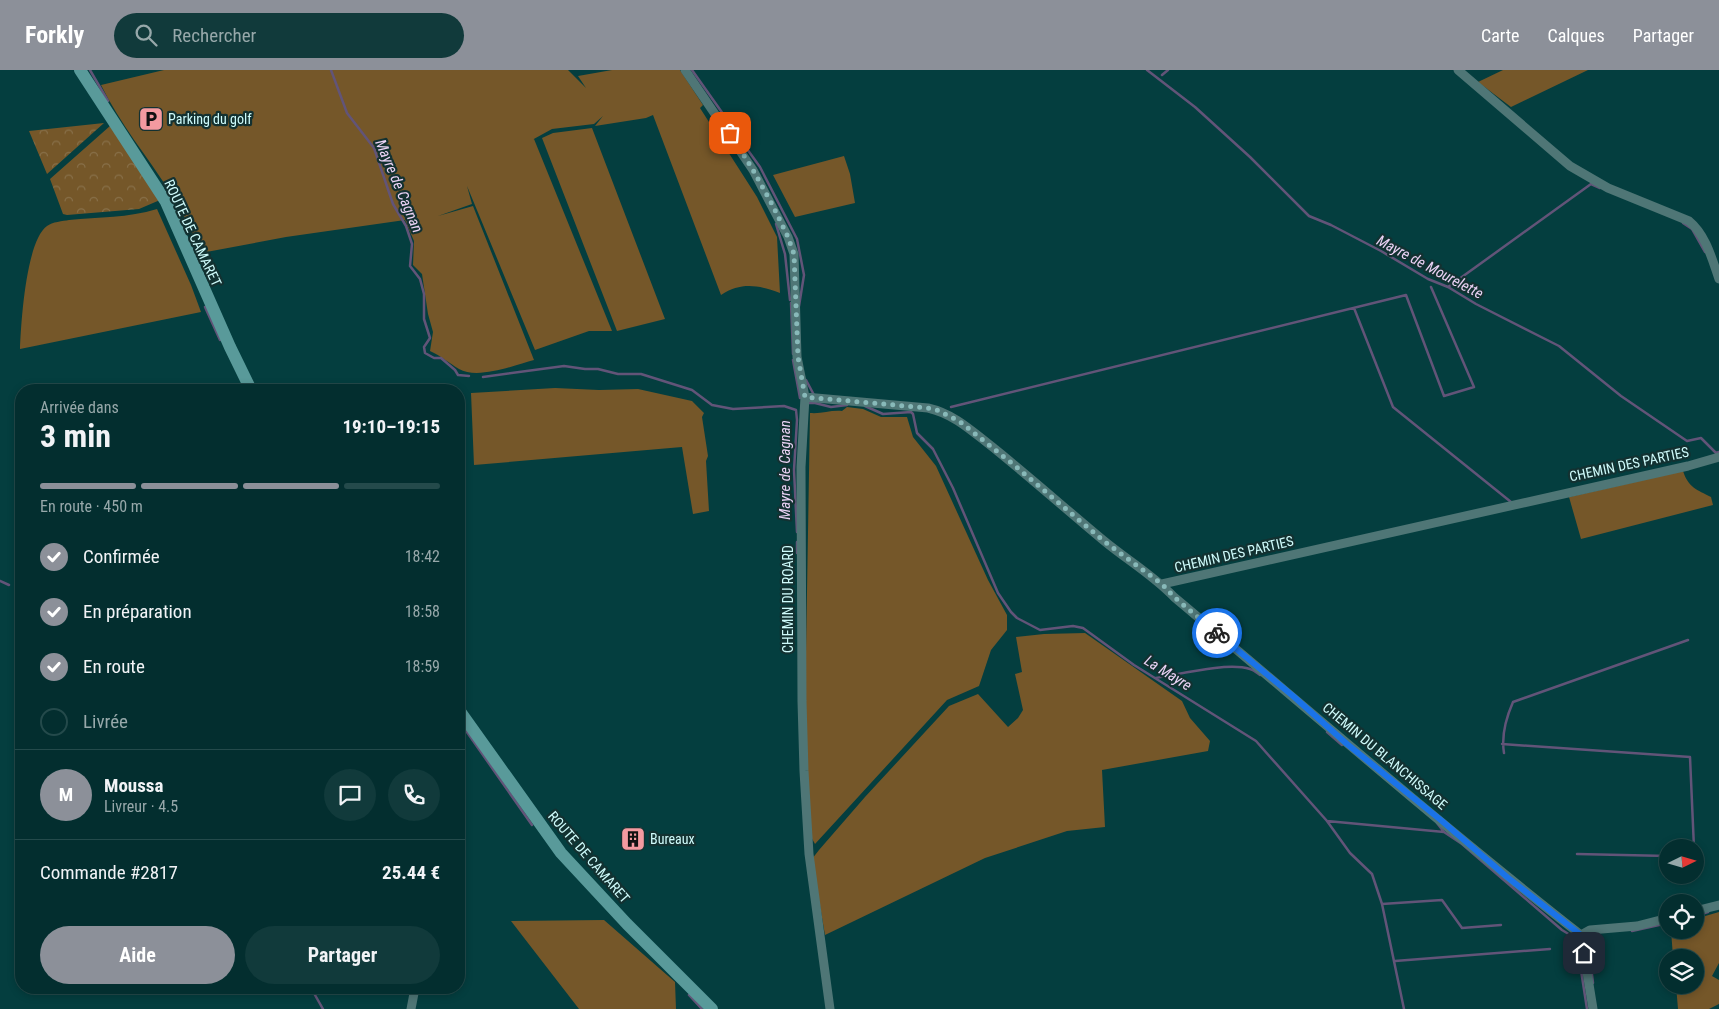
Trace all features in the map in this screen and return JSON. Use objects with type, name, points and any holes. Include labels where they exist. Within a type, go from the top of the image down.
[{"type":"main road","name":"ROUTE DE CAMARET","points":[[80,70],[166,202],[248,384]]},
{"type":"main road","name":"ROUTE DE CAMARET","points":[[465,719],[561,853],[627,924],[712,1009]]},
{"type":"street","name":"CHEMIN DU ROARD","points":[[685,70],[730,133],[753,170],[788,237],[794,254],[798,357],[805,397],[801,467],[804,762],[810,854],[830,1009]]},
{"type":"street","points":[[1458,70],[1570,166],[1608,188],[1689,221],[1702,236],[1719,279]]},
{"type":"street","name":"CHEMIN DES PARTIES","points":[[805,397],[928,408],[949,415],[973,432],[1105,542],[1162,584],[1688,466],[1719,457]]},
{"type":"street","name":"CHEMIN DU BLANCHISSAGE","points":[[1162,584],[1174,597],[1293,696],[1347,744],[1442,821],[1507,877],[1581,935]]},
{"type":"street","points":[[1704,909],[1719,905]]},
{"type":"street","points":[[1593,1009],[1581,935],[1590,930],[1637,926],[1659,920]]},
{"type":"street","points":[[411,1009],[414,994]]},
{"type":"green space","points":[[164,70],[568,70],[586,88],[578,76],[612,70],[680,70],[703,105],[700,108],[757,197],[777,237],[780,293],[750,286],[736,288],[721,295],[653,115],[646,118],[595,126],[603,116],[594,124],[552,129],[532,140],[534,139],[612,331],[589,331],[535,350],[467,186],[472,204],[438,216],[473,206],[534,360],[486,372],[467,372],[430,351],[433,332],[428,314],[422,274],[413,265],[414,241],[405,220],[286,237],[201,253],[175,199],[125,127],[101,85]]},
{"type":"green space","points":[[1503,70],[1588,70],[1511,107],[1478,82]]},
{"type":"green space","points":[[104,123],[47,174],[29,131]]},
{"type":"green space","points":[[110,126],[160,200],[139,209],[63,214],[50,179]]},
{"type":"green space","points":[[592,128],[665,319],[617,331],[542,138],[553,133]]},
{"type":"green space","points":[[844,156],[850,174],[855,203],[795,217],[773,175]]},
{"type":"green space","points":[[157,209],[201,312],[20,349],[23,303],[29,265],[40,235],[47,226],[64,221],[124,216]]},
{"type":"green space","points":[[555,388],[638,389],[692,401],[704,413],[702,417],[708,456],[706,461],[709,511],[693,514],[682,447],[474,465],[471,393]]},
{"type":"green space","points":[[847,407],[863,409],[881,417],[907,417],[913,437],[936,466],[988,580],[1007,615],[1007,630],[991,650],[979,686],[947,700],[815,844],[810,835],[805,711],[810,413],[842,411]]},
{"type":"green space","points":[[1683,471],[1690,484],[1711,497],[1713,505],[1581,539],[1569,497]]},
{"type":"green space","points":[[1085,633],[1182,701],[1190,718],[1210,741],[1208,751],[1102,770],[1105,827],[1067,831],[985,858],[825,935],[812,859],[819,850],[949,706],[978,694],[1008,727],[1018,718],[1023,710],[1015,674],[1022,672],[1016,637]]},
{"type":"green space","points":[[1719,912],[1719,963],[1712,976],[1719,980],[1719,1004],[1709,1009],[1678,1009],[1677,994],[1704,994],[1704,949],[1672,949],[1672,939],[1704,939],[1704,916]]},
{"type":"green space","points":[[604,920],[675,982],[676,1009],[579,1009],[511,921]]},
{"type":"waterway","points":[[90,70],[108,101]]},
{"type":"waterway","name":"Mayre de Cagnan","points":[[331,70],[347,113],[374,148],[393,204],[406,226],[412,244],[410,266],[420,279],[424,294],[424,319],[430,338],[424,347],[425,353],[434,358],[441,358],[458,375],[469,376]]},
{"type":"waterway","name":"La Mayre","points":[[692,70],[733,128]]},
{"type":"waterway","name":"Mayre de Mourelette","points":[[1147,70],[1195,107],[1250,157],[1309,216],[1331,225],[1381,251],[1428,279],[1448,287],[1476,304],[1559,346],[1621,396],[1687,441],[1701,438],[1716,453],[1719,452]]},
{"type":"waterway","points":[[1162,75],[1168,70]]},
{"type":"waterway","points":[[737,135],[760,167],[797,239],[804,275],[799,306]]},
{"type":"waterway","points":[[1448,287],[1591,184],[1600,188]]},
{"type":"waterway","points":[[1683,223],[1692,229],[1705,252]]},
{"type":"waterway","name":"La Mayre","points":[[776,224],[785,254],[790,300]]},
{"type":"waterway","points":[[951,407],[1406,295],[1444,396],[1474,387],[1431,287]]},
{"type":"waterway","name":"La Mayre","points":[[791,303],[793,354]]},
{"type":"waterway","points":[[205,307],[220,340]]},
{"type":"waterway","points":[[1354,308],[1393,407],[1511,502]]},
{"type":"waterway","name":"La Mayre","points":[[793,360],[800,398]]},
{"type":"waterway","name":"Mayre de Cagnan","points":[[483,377],[564,366],[598,369],[618,374],[641,374],[692,390],[712,405],[733,409],[784,406],[796,410],[794,470],[797,532]]},
{"type":"waterway","points":[[806,380],[814,395]]},
{"type":"waterway","name":"La Mayre","points":[[807,403],[831,407],[847,405]]},
{"type":"waterway","name":"La Mayre","points":[[865,406],[883,414],[911,412],[913,414],[917,433],[933,449],[953,488],[998,593],[1017,618],[1040,630],[1073,626],[1083,628],[1134,665],[1256,741],[1327,821],[1444,832],[1462,844],[1562,930],[1575,938],[1578,937]]},
{"type":"waterway","name":"Mayre de Cagnan","points":[[797,542],[797,553]]},
{"type":"waterway","points":[[0,581],[9,585]]},
{"type":"waterway","points":[[1504,753],[1505,727],[1513,702],[1688,640]]},
{"type":"waterway","points":[[1156,678],[1204,669],[1229,667],[1250,669],[1260,675]]},
{"type":"waterway","points":[[465,729],[532,825]]},
{"type":"waterway","points":[[1327,732],[1342,745]]},
{"type":"waterway","points":[[1502,744],[1690,757],[1694,839]]},
{"type":"waterway","points":[[1327,821],[1350,853],[1372,874],[1382,904],[1404,1009]]},
{"type":"waterway","points":[[1437,823],[1444,832]]},
{"type":"waterway","points":[[1577,854],[1659,856]]},
{"type":"waterway","points":[[1382,904],[1442,900],[1462,928],[1501,925]]},
{"type":"waterway","name":"La Mayre","points":[[1704,913],[1708,912]]},
{"type":"waterway","name":"La Mayre","points":[[1632,931],[1659,925]]},
{"type":"waterway","points":[[1587,935],[1593,983]]},
{"type":"waterway","points":[[1576,938],[1587,1009]]},
{"type":"waterway","points":[[1395,961],[1550,949]]},
{"type":"waterway","points":[[314,994],[323,1009]]},
{"type":"waterway","points":[[689,995],[702,1009]]},
{"type":"way so far","points":[[730,133],[773,206],[794,254],[798,357],[805,397],[912,406],[937,410],[949,415],[1014,465],[1105,542],[1162,584],[1174,597],[1217,633]]},
{"type":"place","name":"Parking du golf","points":[[151,119]]},
{"type":"place","name":"Bureaux","points":[[633,839]]},
{"type":"route","points":[[1217,633],[1507,877],[1581,935],[1584,953]]}]
